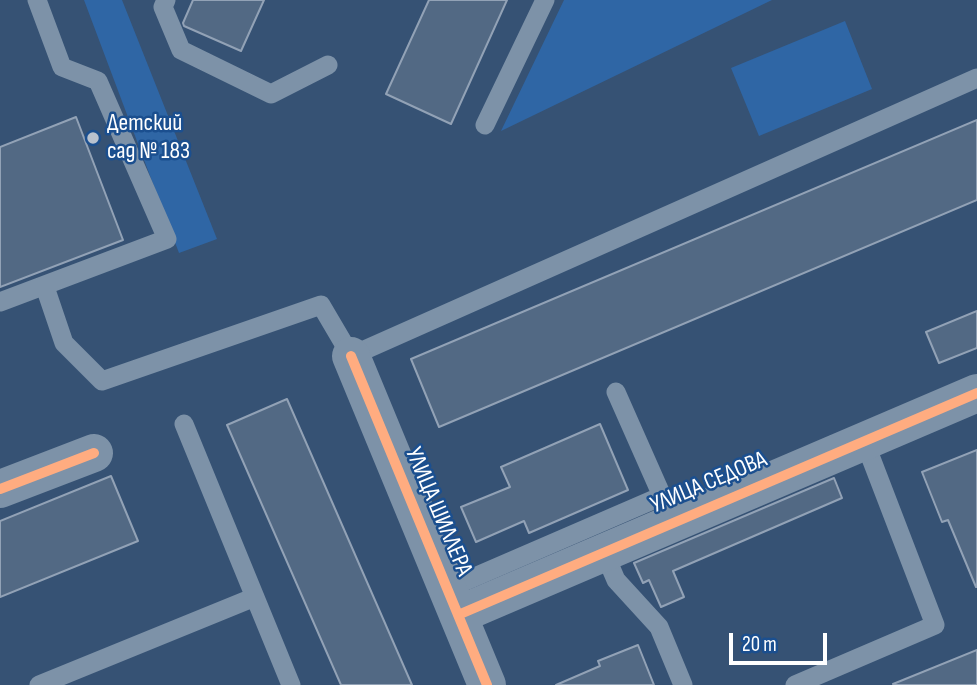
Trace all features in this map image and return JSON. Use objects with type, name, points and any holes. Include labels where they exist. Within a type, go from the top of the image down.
[{"type":"street","name":"УЛИЦА ШИЛЛЕРА","points":[[351,356],[487,685]]},
{"type":"street","name":"УЛИЦА СЕДОВА","points":[[453,602],[604,552],[977,393]]},
{"type":"street","points":[[0,489],[94,453]]},
{"type":"lane","points":[[0,302],[167,239],[98,81],[62,67],[37,0]]},
{"type":"lane","points":[[166,0],[163,7],[181,50],[271,94],[328,65]]},
{"type":"lane","points":[[485,125],[545,0]]},
{"type":"lane","points":[[45,287],[64,343],[102,381],[321,304],[351,356],[977,78]]},
{"type":"lane","points":[[453,602],[662,496],[616,392]]},
{"type":"lane","points":[[184,424],[291,685]]},
{"type":"lane","points":[[796,685],[935,625],[864,440]]},
{"type":"lane","points":[[604,552],[616,580],[659,627],[683,685]]},
{"type":"lane","points":[[39,685],[255,597]]},
{"type":"shaded area","points":[[84,0],[122,0],[217,239],[179,253]]},
{"type":"shaded area","points":[[564,0],[772,0],[501,131]]},
{"type":"shaded area","points":[[845,21],[872,89],[759,136],[731,68]]},
{"type":"building","points":[[193,0],[264,0],[241,51],[184,26]]},
{"type":"building","points":[[429,0],[507,0],[451,124],[386,94]]},
{"type":"building","points":[[76,117],[123,240],[0,287],[0,147]]},
{"type":"building","points":[[977,120],[977,200],[439,427],[411,359]]},
{"type":"building","points":[[977,311],[977,348],[939,363],[926,332]]},
{"type":"building","points":[[287,399],[412,685],[341,685],[227,425]]},
{"type":"building","points":[[600,424],[628,490],[529,533],[524,521],[476,542],[461,507],[510,487],[501,467]]},
{"type":"building","points":[[977,450],[976,587],[948,520],[942,522],[922,472]]},
{"type":"building","points":[[111,476],[138,541],[0,597],[0,521]]},
{"type":"building","points":[[834,478],[842,498],[673,571],[684,597],[661,607],[649,580],[643,583],[634,563]]},
{"type":"building","points":[[638,645],[654,685],[556,685],[600,666],[598,661]]},
{"type":"building","points":[[977,650],[977,685],[893,684]]},
{"type":"cycle path","points":[[351,356],[487,685]]},
{"type":"cycle path","points":[[458,615],[977,393]]},
{"type":"cycle path","points":[[0,489],[94,453]]},
{"type":"place","name":"Детский сад № 183","points":[[93,138]]}]
